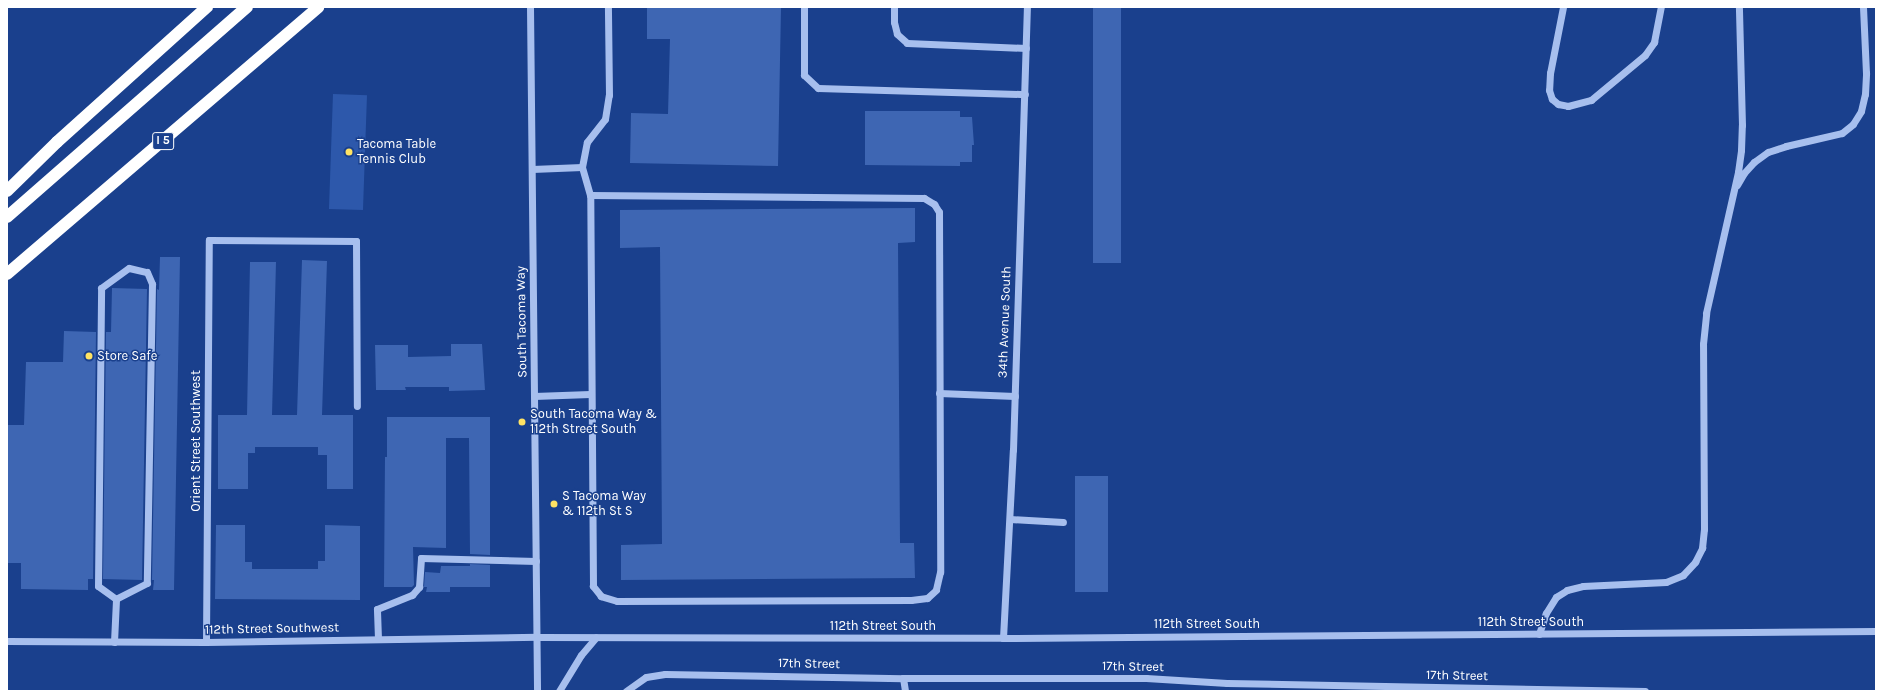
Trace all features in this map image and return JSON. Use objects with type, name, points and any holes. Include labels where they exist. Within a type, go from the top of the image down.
[{"type":"highway","points":[[7,191],[57,142],[208,7]]},
{"type":"highway","points":[[7,217],[247,7]]},
{"type":"highway","name":"I 5","points":[[7,274],[318,7]]},
{"type":"street","name":"South Tacoma Way","points":[[530,7],[538,637],[537,691]]},
{"type":"street","points":[[590,195],[924,198],[934,204],[939,212],[940,572],[936,590],[927,598],[911,600],[617,601],[601,596],[593,586],[590,394],[590,195],[582,167],[588,142],[605,119],[609,95],[608,7]]},
{"type":"street","points":[[804,7],[804,75],[818,88],[1024,94]]},
{"type":"street","points":[[894,7],[894,22],[897,34],[907,43],[1026,48]]},
{"type":"street","name":"34th Avenue South","points":[[1003,638],[1015,396],[1027,7]]},
{"type":"street","points":[[1563,7],[1550,73],[1549,90],[1552,99],[1558,104],[1568,106],[1591,100],[1645,55],[1654,42],[1662,7]]},
{"type":"street","points":[[1539,634],[1546,613],[1556,597],[1567,590],[1583,586],[1666,582],[1683,575],[1695,562],[1702,548],[1704,529],[1704,336],[1706,312],[1738,172],[1742,137],[1739,7]]},
{"type":"street","points":[[1728,213],[1744,172],[1754,162],[1768,152],[1786,146],[1842,133],[1853,124],[1861,111],[1865,94],[1866,72],[1863,7]]},
{"type":"street","points":[[532,169],[582,167]]},
{"type":"street","name":"Orient Street Southwest","points":[[206,642],[209,240],[356,241],[357,406]]},
{"type":"street","points":[[129,268],[147,272],[152,284],[147,583],[116,599],[98,586],[101,288],[129,268]]},
{"type":"street","points":[[939,393],[1015,396]]},
{"type":"street","points":[[534,396],[590,394]]},
{"type":"street","points":[[1010,519],[1063,522]]},
{"type":"street","points":[[378,639],[377,609],[412,595],[419,587],[421,558],[536,561]]},
{"type":"street","points":[[114,642],[116,599]]},
{"type":"street","name":"112th Street South","points":[[538,637],[1003,638],[1876,631]]},
{"type":"street","name":"112th Street Southwest","points":[[7,641],[206,642],[538,637]]},
{"type":"street","points":[[559,691],[581,655],[596,637]]},
{"type":"street","name":"17th Street","points":[[626,691],[641,679],[658,674],[903,678],[1146,678],[1227,684],[1645,691]]},
{"type":"street","points":[[903,678],[905,691]]},
{"type":"street","points":[[1223,691],[1227,684]]},
{"type":"shaded area","name":"Tacoma Table Tennis Club","points":[[333,94],[367,95],[363,210],[329,209]]},
{"type":"building","points":[[647,7],[781,7],[778,166],[630,163],[631,113],[668,114],[670,39],[647,39]]},
{"type":"building","points":[[1093,7],[1121,7],[1121,263],[1093,263]]},
{"type":"building","points":[[865,111],[960,111],[960,117],[972,117],[974,145],[972,145],[972,162],[960,162],[960,166],[865,165]]},
{"type":"building","points":[[915,208],[915,242],[898,243],[900,543],[914,543],[915,578],[621,580],[621,545],[662,544],[660,247],[620,248],[620,210]]},
{"type":"building","points":[[160,257],[180,257],[174,590],[153,590],[154,580],[152,580],[157,289],[159,290]]},
{"type":"building","points":[[302,260],[327,261],[322,415],[353,415],[353,489],[327,489],[327,455],[318,455],[318,447],[255,447],[255,453],[248,453],[248,489],[218,489],[218,415],[247,415],[250,262],[276,262],[272,415],[297,415]]},
{"type":"building","points":[[112,288],[147,289],[142,580],[103,579],[106,332],[111,332]]},
{"type":"building","points":[[64,331],[96,332],[93,579],[88,579],[88,590],[21,589],[21,563],[7,563],[7,425],[24,425],[26,362],[63,362]]},
{"type":"building","points":[[451,344],[482,344],[485,390],[449,391],[449,387],[405,387],[406,390],[376,390],[375,345],[408,345],[408,357],[451,356]]},
{"type":"building","points":[[387,417],[490,417],[490,555],[470,554],[469,438],[446,438],[446,548],[413,547],[414,585],[412,587],[384,587],[385,457],[387,457]]},
{"type":"building","points":[[1075,476],[1108,476],[1108,592],[1075,592]]},
{"type":"building","points":[[216,525],[245,525],[245,562],[252,562],[252,569],[318,569],[318,561],[325,561],[325,525],[360,526],[360,600],[215,599]]},
{"type":"building","points":[[470,564],[490,565],[490,587],[450,587],[450,592],[426,592],[427,587],[424,587],[425,572],[440,573],[441,566],[470,566]]},
{"type":"place","name":"Tacoma Table Tennis Club","points":[[349,152]]},
{"type":"place","name":"Store Safe","points":[[89,356]]},
{"type":"place","name":"South Tacoma Way & 112th Street South","points":[[522,422]]},
{"type":"place","name":"S Tacoma Way & 112th St S","points":[[554,504]]}]
